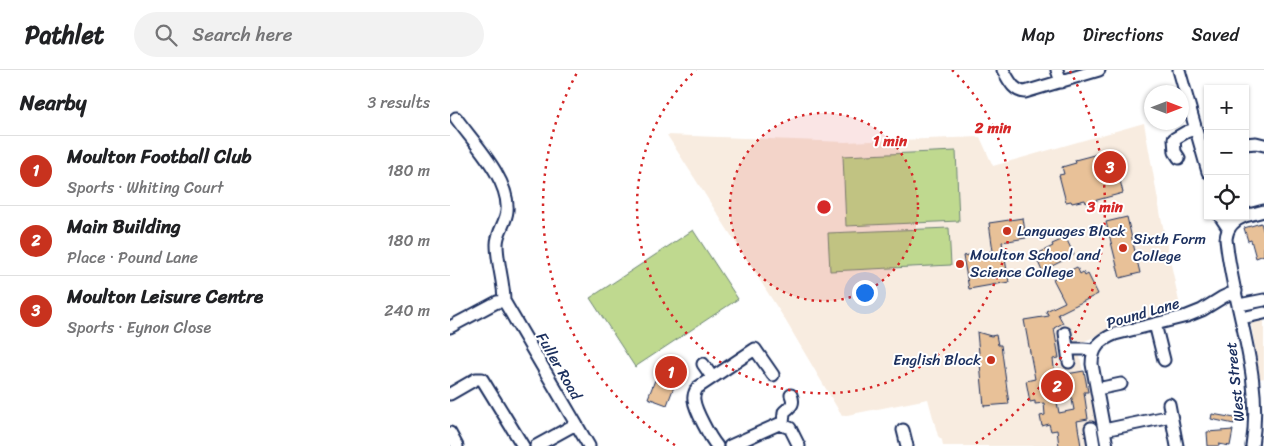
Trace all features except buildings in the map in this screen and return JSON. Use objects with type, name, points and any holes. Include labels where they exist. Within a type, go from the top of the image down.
[{"type":"street","points":[[1003,70],[1013,86],[1021,92],[1032,92],[1099,70]]},
{"type":"street","points":[[1057,70],[1060,82]]},
{"type":"street","points":[[1179,70],[1195,129],[1204,151]]},
{"type":"street","points":[[450,327],[497,302],[504,301],[497,243],[506,217],[507,203],[491,162],[476,146],[456,118]]},
{"type":"street","points":[[1179,158],[1175,152],[1174,139],[1195,129]]},
{"type":"street","points":[[1249,144],[1264,145]]},
{"type":"street","points":[[1249,215],[1264,211]]},
{"type":"street","points":[[1223,220],[1228,228],[1238,220]]},
{"type":"street","name":"West Street","points":[[1228,228],[1226,245],[1250,353],[1255,404],[1256,445]]},
{"type":"street","name":"Pound Lane","points":[[1094,350],[1099,343],[1109,337],[1197,313],[1236,291]]},
{"type":"street","points":[[1239,305],[1264,300]]},
{"type":"street","name":"Fuller Road","points":[[504,301],[588,446]]},
{"type":"street","points":[[1242,318],[1264,313]]},
{"type":"street","points":[[1155,324],[1164,360]]},
{"type":"street","points":[[1065,333],[1069,362]]},
{"type":"street","points":[[717,446],[712,440],[694,399],[697,388],[755,349],[773,375]]},
{"type":"street","points":[[1067,349],[1094,350],[1092,364],[1107,446]]},
{"type":"street","points":[[703,364],[712,377]]},
{"type":"street","points":[[450,394],[476,379],[482,379],[524,446]]},
{"type":"street","points":[[1097,389],[1121,384]]},
{"type":"street","points":[[783,424],[784,412],[794,401],[791,395]]},
{"type":"street","points":[[1169,404],[1177,446]]},
{"type":"street","points":[[1093,437],[1105,431],[1171,416]]},
{"type":"street","points":[[536,446],[576,424]]},
{"type":"street","points":[[730,446],[773,426],[783,424],[792,431],[799,446]]},
{"type":"street","points":[[903,430],[907,446]]},
{"type":"street","points":[[450,433],[457,446]]},
{"type":"shaded area","name":"Moulton School and Science College","points":[[1144,123],[1181,311],[1100,334],[1085,341],[1078,348],[1084,375],[1089,382],[1092,394],[1101,446],[943,446],[942,440],[938,436],[928,399],[842,416],[784,318],[667,135],[845,142],[980,137],[993,166]]},
{"type":"shaded area","points":[[1264,307],[1264,378],[1260,379],[1249,311]]},
{"type":"green space","points":[[956,151],[959,221],[846,226],[843,156]]},
{"type":"green space","points":[[949,228],[951,265],[830,271],[828,233]]},
{"type":"green space","points":[[693,230],[738,299],[635,367],[590,298]]},
{"type":"place","name":"Moulton Leisure Centre","points":[[1110,167]]},
{"type":"place","name":"Languages Block","points":[[1007,231]]},
{"type":"place","name":"Sixth Form College","points":[[1123,248]]},
{"type":"place","name":"Moulton School and Science College","points":[[960,264]]},
{"type":"place","name":"English Block","points":[[991,360]]},
{"type":"place","name":"Moulton Football Club","points":[[671,372]]},
{"type":"place","name":"Main Building","points":[[1057,386]]}]
